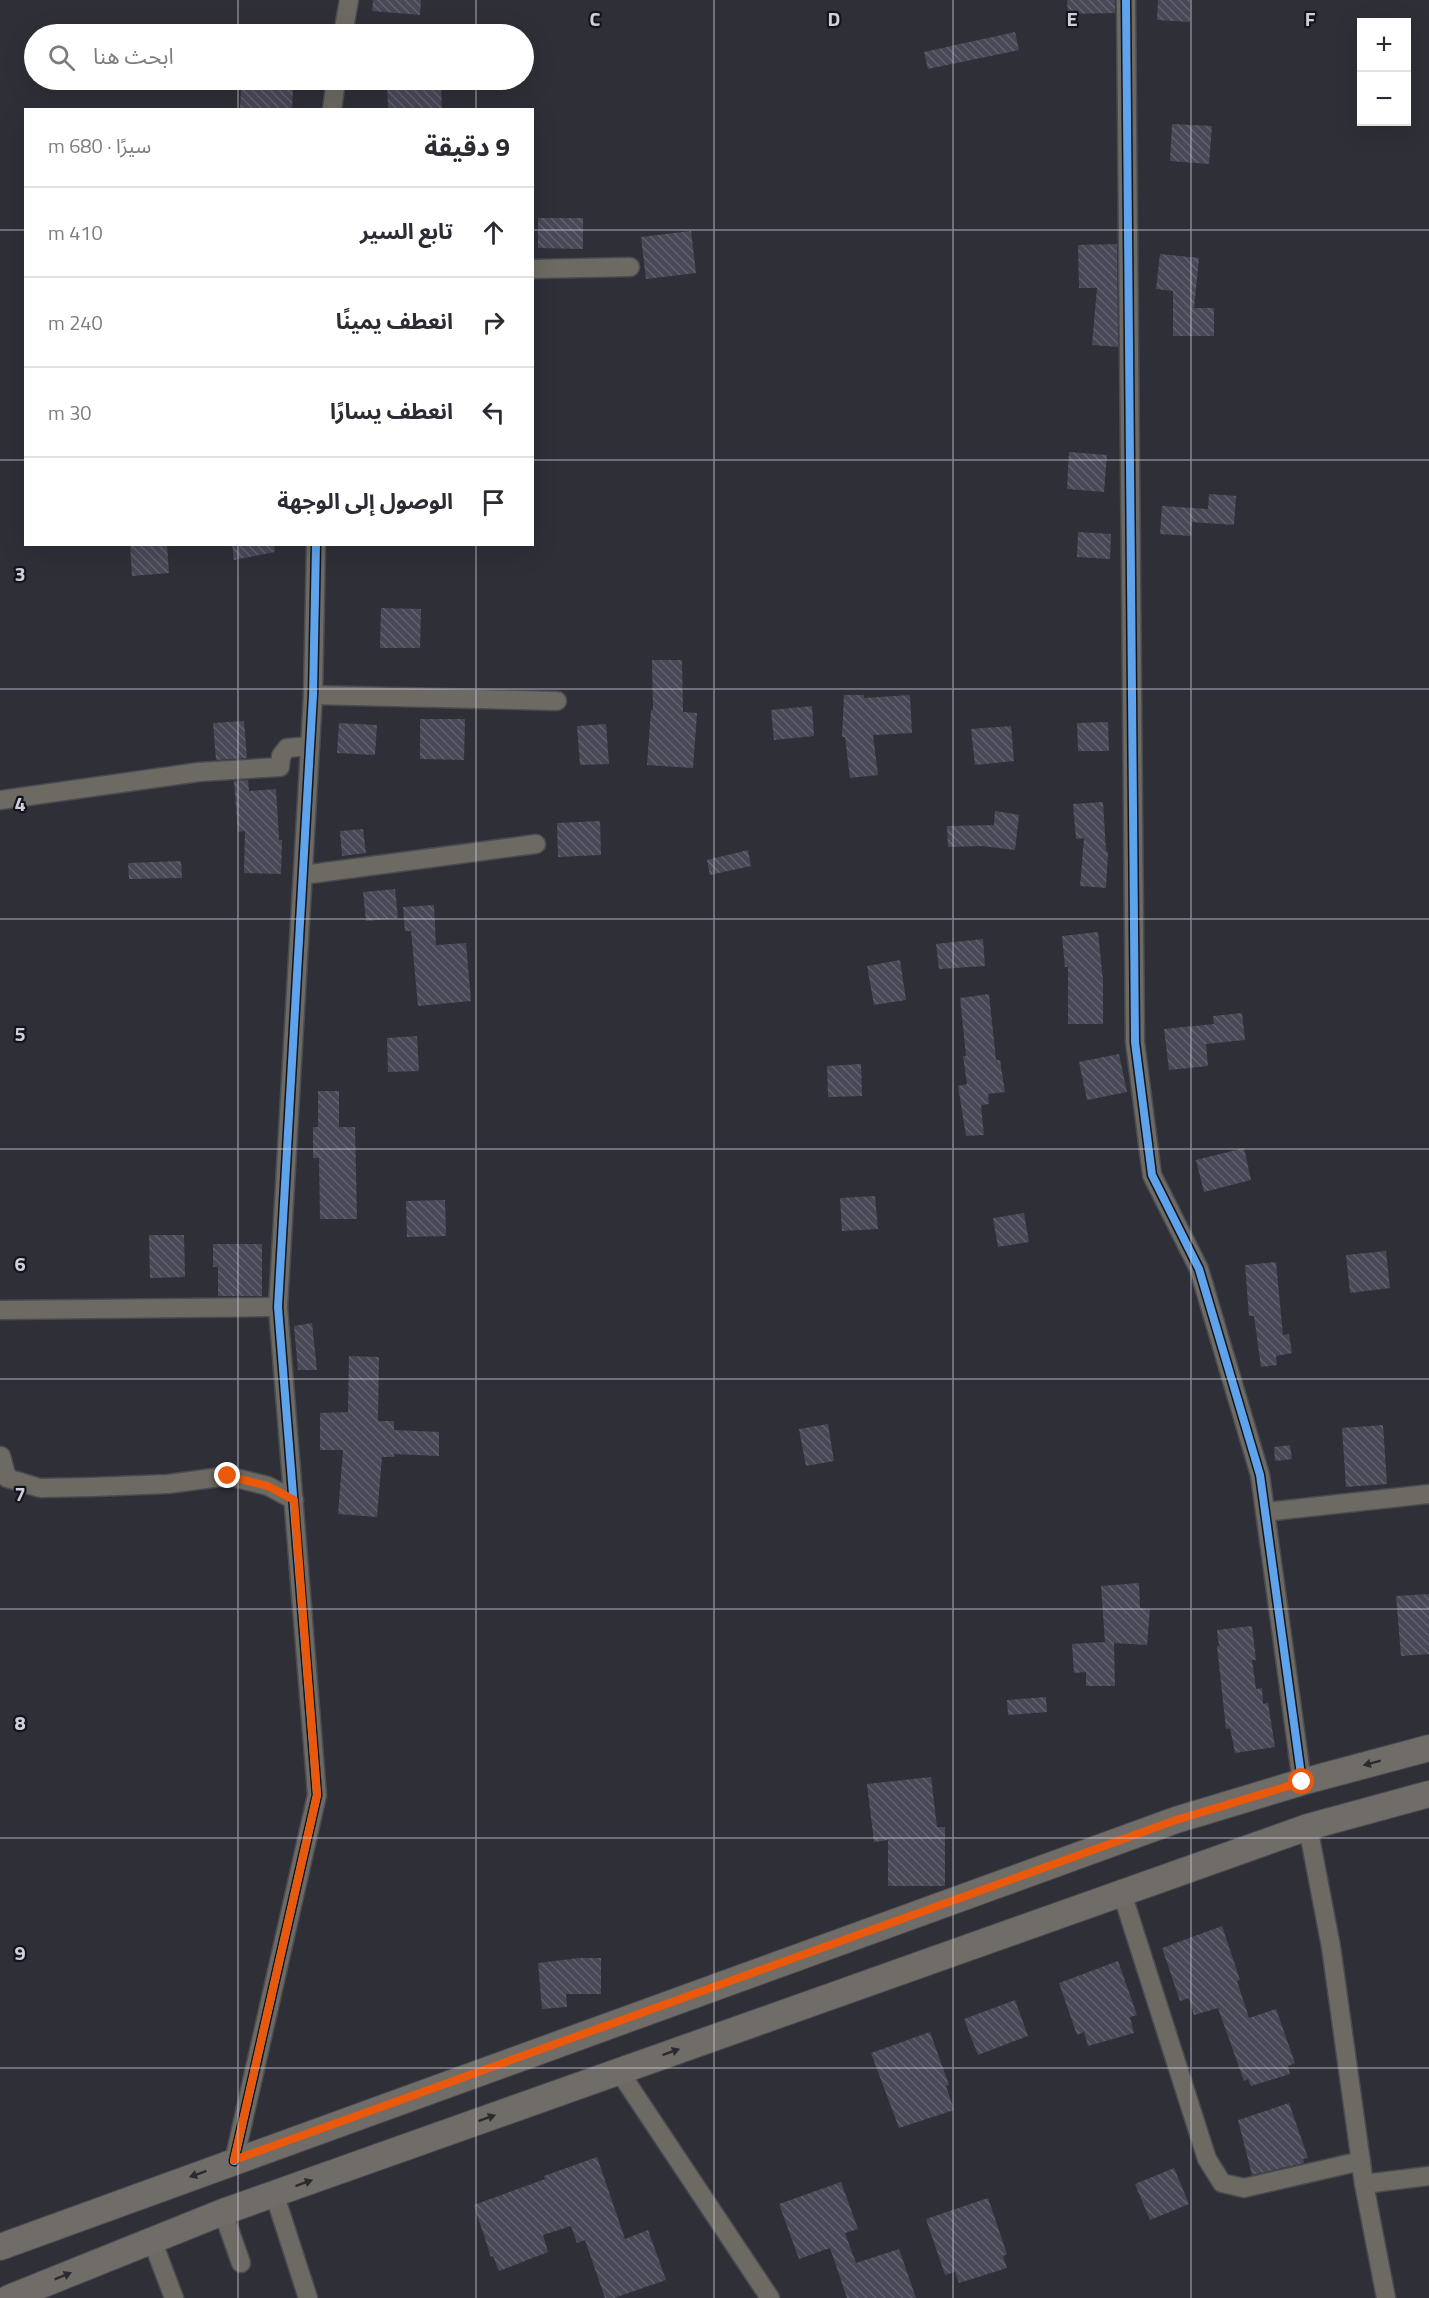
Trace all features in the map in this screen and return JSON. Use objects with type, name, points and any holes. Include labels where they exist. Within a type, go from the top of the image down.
[{"type":"main road","points":[[0,2247],[234,2160],[1176,1820],[1302,1782],[1429,1748]]},
{"type":"main road","points":[[9,2298],[274,2193],[1308,1827],[1429,1794]]},
{"type":"street","points":[[345,24],[349,0]]},
{"type":"street","points":[[1126,0],[1135,1042],[1152,1175],[1199,1269],[1260,1474],[1302,1782]]},
{"type":"street","points":[[332,108],[335,90]]},
{"type":"street","points":[[534,269],[630,267]]},
{"type":"street","points":[[234,2160],[317,1795],[278,1307],[313,695],[316,546]]},
{"type":"street","points":[[313,695],[556,701]]},
{"type":"street","points":[[0,800],[199,772],[280,767],[282,756],[287,748],[310,746]]},
{"type":"street","points":[[303,875],[536,844]]},
{"type":"street","points":[[0,1310],[278,1307]]},
{"type":"street","points":[[1,1456],[7,1478],[40,1488],[168,1484],[228,1476],[268,1486],[294,1500]]},
{"type":"street","points":[[1265,1512],[1429,1494]]},
{"type":"street","points":[[1308,1827],[1332,1947],[1364,2184],[1386,2298]]},
{"type":"street","points":[[1122,1893],[1207,2159],[1222,2183],[1244,2188],[1361,2161]]},
{"type":"street","points":[[619,2071],[770,2298]]},
{"type":"street","points":[[1364,2184],[1429,2176]]},
{"type":"street","points":[[274,2193],[308,2298]]},
{"type":"street","points":[[223,2212],[241,2263]]},
{"type":"street","points":[[152,2240],[174,2298]]},
{"type":"building","points":[[373,0],[421,0],[420,15],[372,11]]},
{"type":"building","points":[[1067,0],[1115,0],[1115,13],[1068,14]]},
{"type":"building","points":[[1158,0],[1190,0],[1190,22],[1157,20]]},
{"type":"building","points":[[1015,32],[1019,50],[928,69],[924,52]]},
{"type":"building","points":[[241,90],[293,90],[292,108],[240,108]]},
{"type":"building","points":[[387,90],[441,90],[442,108],[388,108]]},
{"type":"building","points":[[1172,124],[1212,126],[1209,164],[1170,161]]},
{"type":"building","points":[[538,218],[583,218],[583,249],[538,248]]},
{"type":"building","points":[[691,231],[696,273],[646,279],[641,237]]},
{"type":"building","points":[[1117,244],[1118,347],[1092,345],[1097,288],[1079,288],[1078,245]]},
{"type":"building","points":[[1160,254],[1199,258],[1194,308],[1214,308],[1214,336],[1173,336],[1173,291],[1156,289]]},
{"type":"building","points":[[1069,452],[1107,455],[1104,492],[1067,489]]},
{"type":"building","points":[[1209,494],[1236,496],[1234,525],[1192,522],[1191,536],[1160,534],[1162,506],[1208,509]]},
{"type":"building","points":[[1078,532],[1111,534],[1110,559],[1077,557]]},
{"type":"building","points":[[130,546],[167,546],[169,573],[132,576]]},
{"type":"building","points":[[232,546],[274,546],[275,552],[234,560]]},
{"type":"building","points":[[381,608],[421,609],[420,648],[380,648]]},
{"type":"building","points":[[652,660],[682,660],[683,712],[697,713],[693,768],[647,765],[651,710],[653,710]]},
{"type":"building","points":[[844,695],[864,695],[864,698],[910,695],[912,733],[873,735],[878,775],[850,778],[845,737],[842,737]]},
{"type":"building","points":[[812,706],[814,736],[774,740],[771,710]]},
{"type":"building","points":[[420,719],[465,719],[464,760],[420,759]]},
{"type":"building","points":[[244,721],[247,758],[216,760],[213,723]]},
{"type":"building","points":[[1108,722],[1109,751],[1078,751],[1077,723]]},
{"type":"building","points":[[339,723],[377,725],[375,755],[337,753]]},
{"type":"building","points":[[606,724],[609,764],[580,765],[577,726]]},
{"type":"building","points":[[1011,726],[1014,761],[975,765],[971,729]]},
{"type":"building","points":[[248,780],[249,791],[276,789],[279,840],[282,840],[281,874],[244,873],[245,831],[238,832],[234,781]]},
{"type":"building","points":[[1103,802],[1106,851],[1108,852],[1106,888],[1080,886],[1084,838],[1076,839],[1073,804]]},
{"type":"building","points":[[995,811],[1019,815],[1015,850],[982,846],[948,847],[947,826],[994,825]]},
{"type":"building","points":[[600,821],[601,855],[558,857],[557,823]]},
{"type":"building","points":[[363,829],[366,853],[342,856],[340,831]]},
{"type":"building","points":[[748,850],[751,866],[710,875],[707,860]]},
{"type":"building","points":[[181,861],[182,878],[129,879],[128,863]]},
{"type":"building","points":[[395,889],[398,918],[366,921],[363,892]]},
{"type":"building","points":[[434,905],[436,945],[466,943],[471,1001],[418,1006],[411,931],[405,931],[403,907]]},
{"type":"building","points":[[1098,932],[1103,980],[1103,1024],[1068,1024],[1068,967],[1065,967],[1062,936]]},
{"type":"building","points":[[983,939],[985,966],[939,969],[936,944]]},
{"type":"building","points":[[900,960],[906,1000],[874,1005],[867,966]]},
{"type":"building","points":[[989,994],[996,1060],[1000,1060],[1005,1092],[988,1094],[989,1104],[981,1105],[984,1135],[966,1136],[958,1086],[967,1084],[960,998]]},
{"type":"building","points":[[1242,1013],[1245,1040],[1206,1044],[1208,1066],[1169,1070],[1164,1029],[1214,1024],[1213,1016]]},
{"type":"building","points":[[417,1036],[419,1071],[388,1072],[387,1038]]},
{"type":"building","points":[[1119,1054],[1127,1092],[1087,1100],[1079,1062]]},
{"type":"building","points":[[861,1064],[862,1096],[828,1097],[827,1066]]},
{"type":"building","points":[[318,1091],[339,1091],[339,1127],[355,1127],[357,1219],[320,1219],[319,1158],[313,1158],[313,1127],[318,1127]]},
{"type":"building","points":[[1244,1148],[1251,1180],[1204,1192],[1196,1160]]},
{"type":"building","points":[[875,1196],[878,1229],[842,1231],[840,1198]]},
{"type":"building","points":[[445,1200],[446,1236],[407,1237],[406,1201]]},
{"type":"building","points":[[1024,1213],[1029,1242],[998,1247],[993,1218]]},
{"type":"building","points":[[149,1235],[184,1235],[185,1277],[150,1278]]},
{"type":"building","points":[[213,1244],[262,1244],[262,1296],[218,1296],[218,1267],[213,1267]]},
{"type":"building","points":[[1386,1251],[1390,1288],[1350,1293],[1346,1255]]},
{"type":"building","points":[[1276,1262],[1283,1335],[1289,1334],[1292,1353],[1276,1356],[1277,1365],[1261,1367],[1254,1316],[1249,1316],[1245,1265]]},
{"type":"building","points":[[312,1323],[317,1370],[298,1370],[294,1326]]},
{"type":"building","points":[[349,1356],[379,1357],[378,1421],[394,1421],[394,1430],[439,1432],[439,1456],[394,1454],[394,1457],[382,1457],[377,1517],[338,1514],[343,1450],[320,1450],[320,1413],[348,1412]]},
{"type":"building","points":[[828,1424],[834,1461],[806,1466],[799,1429]]},
{"type":"building","points":[[1383,1425],[1387,1484],[1346,1487],[1342,1428]]},
{"type":"building","points":[[1290,1445],[1292,1459],[1275,1461],[1274,1447]]},
{"type":"building","points":[[1139,1583],[1140,1608],[1150,1609],[1147,1645],[1114,1643],[1115,1686],[1086,1686],[1086,1672],[1074,1673],[1072,1644],[1105,1642],[1101,1586]]},
{"type":"building","points":[[1429,1594],[1429,1654],[1401,1656],[1396,1596]]},
{"type":"building","points":[[1252,1626],[1256,1660],[1252,1660],[1256,1689],[1262,1688],[1263,1704],[1268,1703],[1275,1747],[1235,1753],[1230,1728],[1226,1729],[1217,1630]]},
{"type":"building","points":[[1046,1697],[1047,1712],[1008,1715],[1007,1700]]},
{"type":"building","points":[[931,1777],[937,1827],[945,1827],[945,1886],[888,1886],[888,1840],[874,1842],[867,1784]]},
{"type":"building","points":[[1222,1926],[1240,1980],[1237,1981],[1249,2018],[1276,2009],[1295,2063],[1288,2066],[1290,2074],[1251,2086],[1248,2079],[1244,2081],[1218,2008],[1194,2015],[1189,1998],[1180,2001],[1162,1948]]},
{"type":"building","points":[[601,1958],[601,1994],[566,1994],[567,2007],[542,2009],[538,1963]]},
{"type":"building","points":[[1118,1961],[1137,2015],[1130,2017],[1134,2033],[1088,2046],[1084,2032],[1077,2035],[1059,1983]]},
{"type":"building","points":[[1015,2000],[1028,2036],[978,2055],[964,2019]]},
{"type":"building","points":[[930,2032],[949,2085],[946,2086],[954,2110],[899,2128],[871,2053]]},
{"type":"building","points":[[1289,2103],[1308,2158],[1303,2159],[1304,2163],[1252,2175],[1238,2120]]},
{"type":"building","points":[[597,2157],[625,2239],[648,2230],[666,2280],[614,2298],[605,2298],[585,2240],[577,2243],[571,2226],[543,2235],[548,2252],[499,2271],[493,2256],[491,2257],[474,2205]]},
{"type":"building","points":[[1174,2168],[1189,2204],[1150,2220],[1135,2184]]},
{"type":"building","points":[[841,2182],[858,2229],[845,2233],[856,2263],[899,2249],[916,2298],[847,2298],[830,2248],[799,2259],[779,2204]]},
{"type":"building","points":[[988,2198],[1007,2254],[1003,2256],[1007,2268],[959,2283],[955,2272],[945,2275],[926,2219]]},
{"type":"cycle path","points":[[1126,0],[1135,1042],[1152,1175],[1199,1269],[1260,1475],[1302,1782]]},
{"type":"cycle path","points":[[234,2161],[317,1795],[278,1307],[313,695],[316,546]]},
{"type":"route","points":[[228,1476],[268,1486],[294,1500],[317,1795],[234,2160],[1176,1820],[1302,1782]]}]
